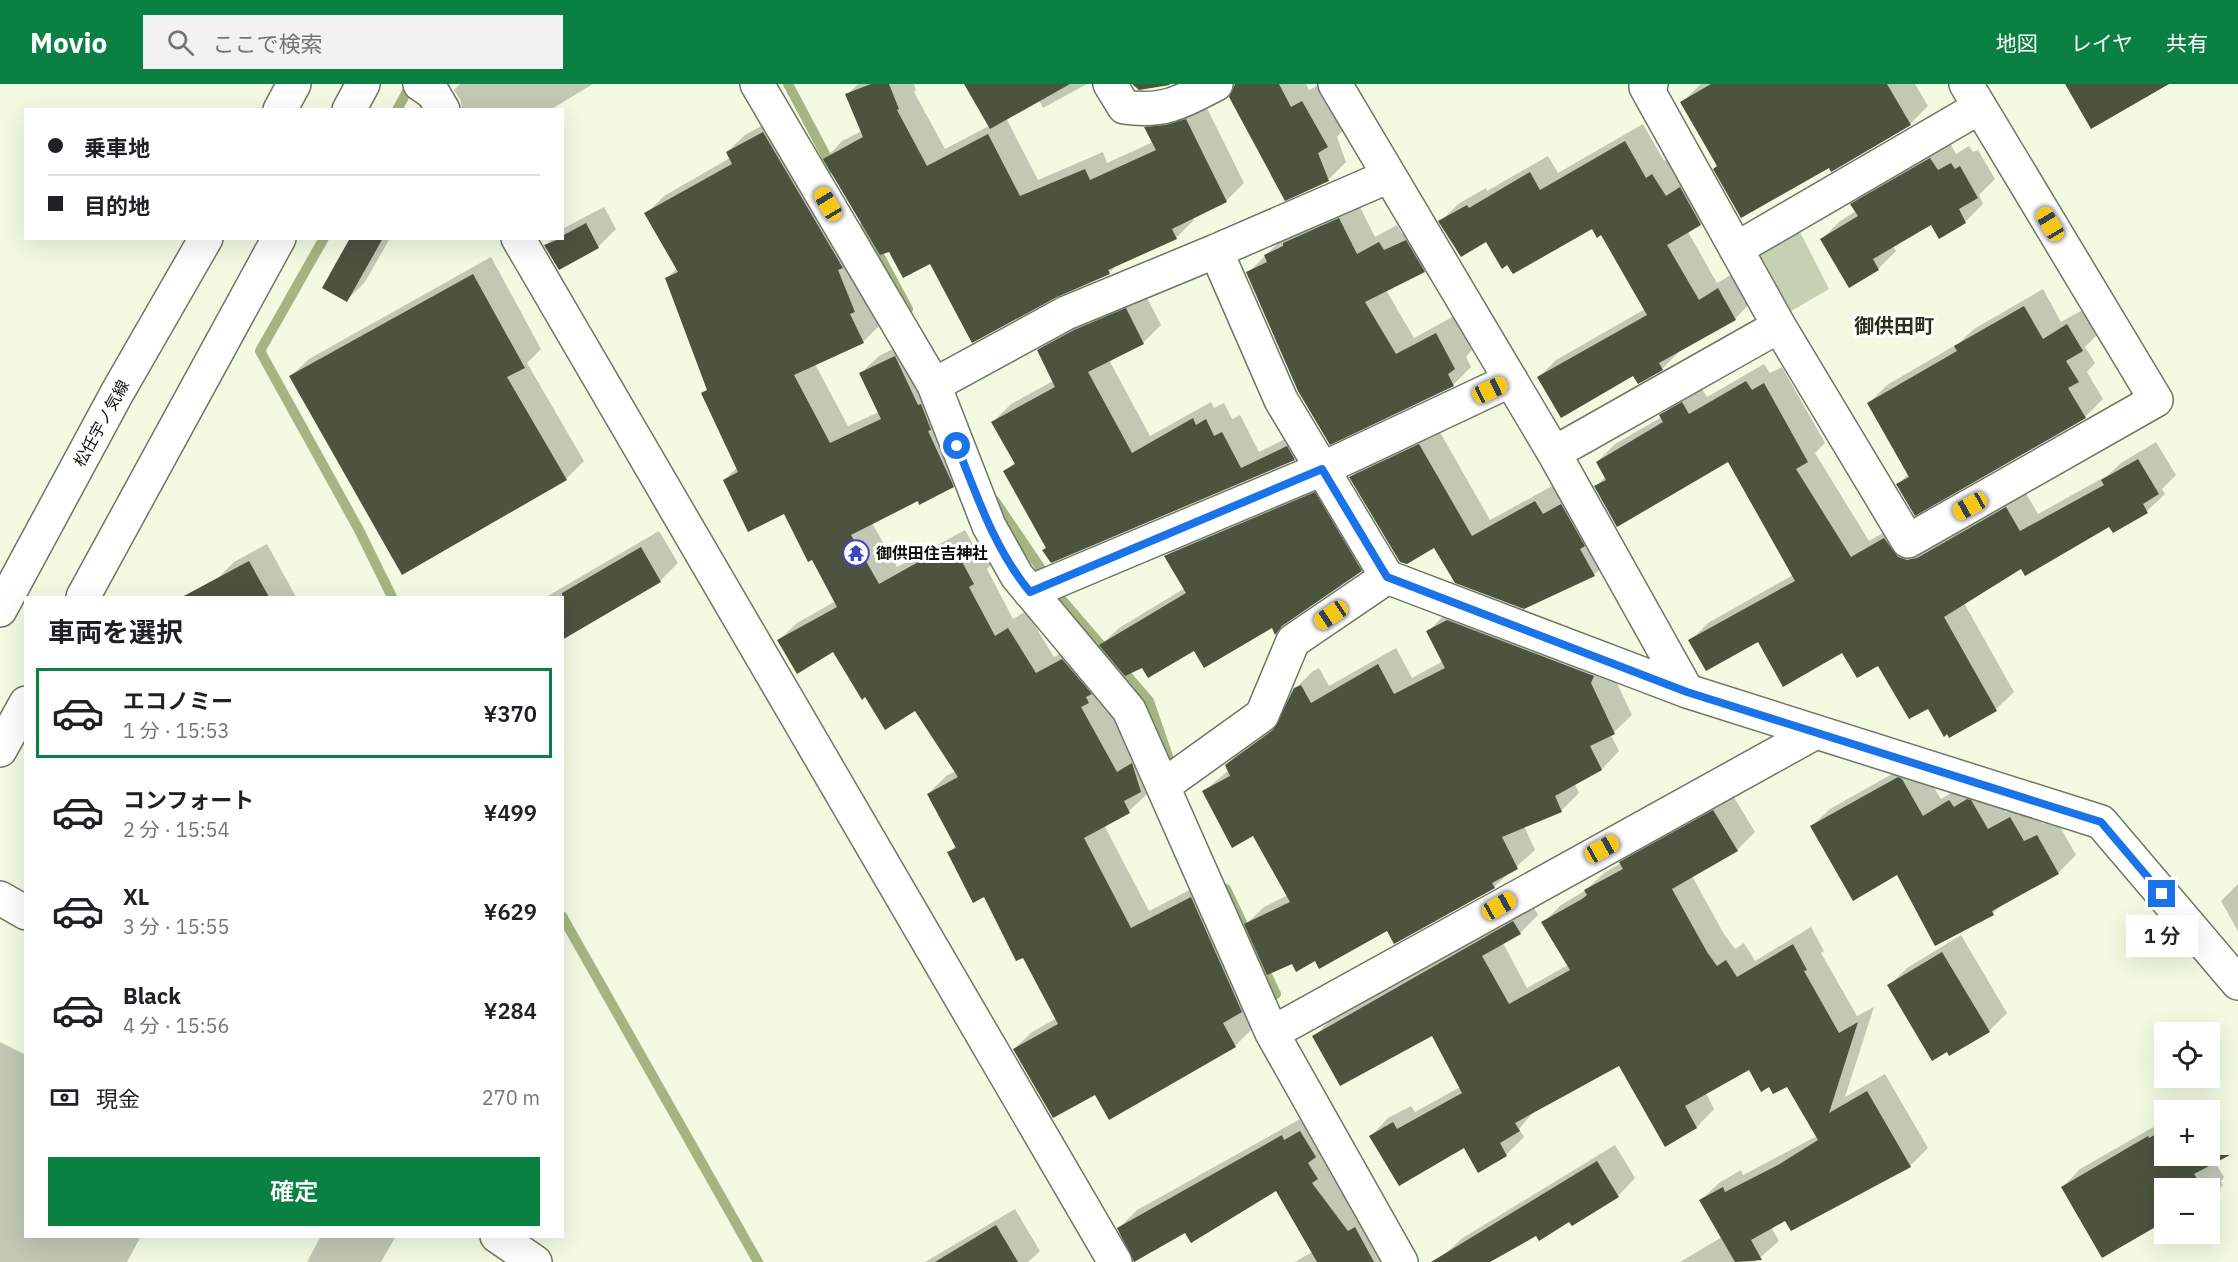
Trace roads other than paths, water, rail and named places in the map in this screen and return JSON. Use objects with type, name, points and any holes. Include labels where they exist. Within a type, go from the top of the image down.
[{"type":"street","points":[[281,108],[294,84]]},
{"type":"street","points":[[350,108],[363,84]]},
{"type":"street","points":[[757,84],[934,385],[989,526],[1017,576],[1129,710],[1272,1033],[1401,1262]]},
{"type":"street","points":[[1110,84],[1124,107],[1143,110],[1174,106],[1216,84]]},
{"type":"street","points":[[1335,84],[1554,453],[1687,692]]},
{"type":"street","points":[[1651,84],[1646,87],[1736,249],[1779,326],[1908,542],[2156,400],[1973,95],[1736,249]]},
{"type":"street","points":[[934,385],[1066,313],[1389,176]]},
{"type":"street","name":"松任宇ノ気線","points":[[0,610],[117,393],[205,240]]},
{"type":"street","points":[[84,596],[278,240]]},
{"type":"street","points":[[519,240],[1114,1262]]},
{"type":"street","points":[[1216,251],[1281,400],[1387,577],[1687,692],[2101,822],[2238,983]]},
{"type":"street","points":[[1554,453],[1779,326]]},
{"type":"street","points":[[1032,592],[1322,469],[1511,381]]},
{"type":"street","points":[[1164,786],[1262,715],[1293,641],[1387,577]]},
{"type":"street","points":[[0,750],[24,707]]},
{"type":"street","points":[[1272,1033],[1816,732]]},
{"type":"street","points":[[0,897],[24,912]]},
{"type":"street","points":[[500,1238],[535,1262]]},
{"type":"waterway","points":[[398,108],[411,84]]},
{"type":"waterway","points":[[788,84],[833,169]]},
{"type":"waterway","points":[[864,227],[908,309]]},
{"type":"waterway","points":[[323,240],[260,351],[359,530],[392,596]]},
{"type":"waterway","points":[[995,501],[1062,600],[1149,701],[1172,768]]},
{"type":"waterway","points":[[1226,889],[1276,994]]},
{"type":"waterway","points":[[564,920],[758,1262]]},
{"type":"place","name":"御供田住吉神社","points":[[856,553]]},
{"type":"district","name":"御供田町","points":[[1894,326]]}]
